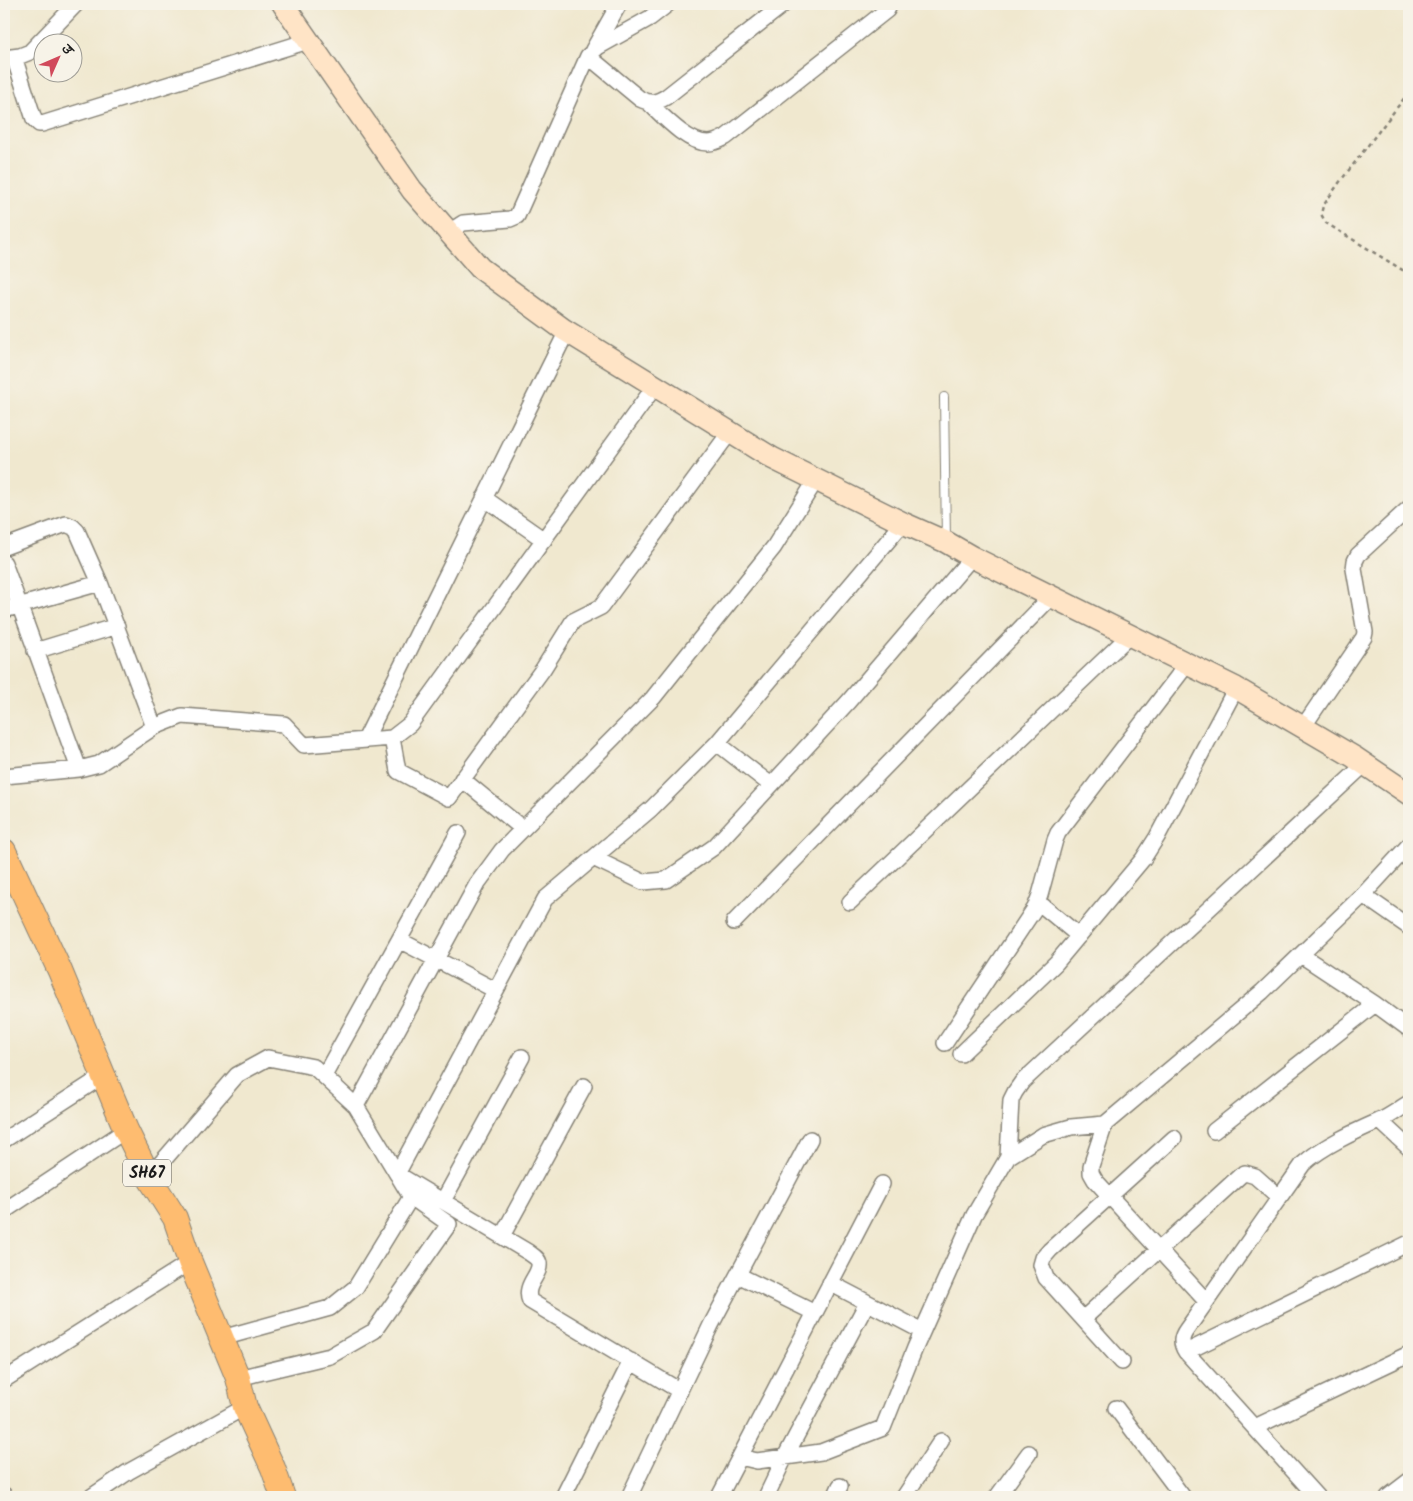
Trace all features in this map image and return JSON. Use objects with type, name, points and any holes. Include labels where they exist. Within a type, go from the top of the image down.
[{"type":"main road","points":[[283,4],[412,190],[448,232],[480,268],[567,331],[772,458],[903,523],[946,542],[972,557],[1236,688],[1365,764],[1409,794]]},
{"type":"main road","name":"SH67","points":[[7,866],[60,971],[126,1130],[149,1177],[175,1218],[190,1262],[238,1378],[245,1407],[273,1468],[283,1497]]},
{"type":"street","points":[[76,4],[30,52],[25,55],[9,57],[33,116],[36,122],[42,124],[308,42]]},
{"type":"street","points":[[448,232],[461,224],[510,219],[517,216],[590,53],[619,4]]},
{"type":"street","points":[[590,53],[646,20],[668,4]]},
{"type":"street","points":[[648,102],[656,102],[666,97],[784,4]]},
{"type":"street","points":[[590,53],[640,99],[648,102],[691,138],[700,142],[717,142],[726,137],[886,10],[890,4]]},
{"type":"street","points":[[365,740],[567,331]]},
{"type":"street","points":[[4,776],[79,769],[99,764],[154,727],[182,716],[284,724],[304,745],[392,738],[410,724],[655,386]]},
{"type":"street","points":[[392,738],[398,771],[449,798],[543,669],[573,620],[601,607],[730,432]]},
{"type":"street","points":[[356,1106],[477,884],[502,850],[653,698],[774,547],[816,480]]},
{"type":"street","points":[[484,498],[544,540]]},
{"type":"street","points":[[1303,727],[1364,637],[1365,632],[1354,569],[1355,561],[1362,551],[1409,508]]},
{"type":"street","points":[[397,1174],[545,899],[651,809],[717,743],[903,523]]},
{"type":"street","points":[[4,548],[66,524],[77,531],[117,626],[154,727]]},
{"type":"street","points":[[593,858],[644,882],[666,880],[714,847],[848,702],[972,557]]},
{"type":"street","points":[[4,563],[11,608],[36,651],[79,769]]},
{"type":"street","points":[[11,608],[100,583]]},
{"type":"street","points":[[734,922],[1052,596]]},
{"type":"street","points":[[36,651],[117,626]]},
{"type":"street","points":[[850,902],[1130,635]]},
{"type":"street","points":[[945,1043],[1038,902],[1058,834],[1188,664]]},
{"type":"street","points":[[961,1054],[1056,963],[1143,859],[1236,688]]},
{"type":"street","points":[[717,743],[771,785]]},
{"type":"street","points":[[1008,1157],[1011,1100],[1014,1092],[1022,1082],[1365,764]]},
{"type":"street","points":[[462,779],[523,829]]},
{"type":"street","points":[[324,1076],[458,833]]},
{"type":"street","points":[[1206,1301],[1095,1180],[1091,1173],[1091,1166],[1105,1124],[1262,992],[1363,895],[1409,845]]},
{"type":"street","points":[[1363,895],[1409,927]]},
{"type":"street","points":[[1038,902],[1079,936]]},
{"type":"street","points":[[399,940],[495,990]]},
{"type":"street","points":[[1301,955],[1409,1029]]},
{"type":"street","points":[[1214,1131],[1375,1004]]},
{"type":"street","points":[[443,1201],[522,1057]]},
{"type":"street","points":[[149,1177],[237,1075],[268,1058],[314,1067],[324,1076],[356,1106],[411,1197],[449,1224],[374,1331],[330,1356],[238,1378]]},
{"type":"street","points":[[4,1140],[103,1076]]},
{"type":"street","points":[[502,1236],[584,1086]]},
{"type":"street","points":[[1317,1497],[1186,1352],[1181,1340],[1183,1334],[1297,1171],[1310,1158],[1380,1121],[1409,1103]]},
{"type":"street","points":[[1380,1121],[1409,1148]]},
{"type":"street","points":[[740,1457],[757,1461],[821,1452],[883,1428],[922,1331],[974,1215],[1008,1157],[1042,1135],[1071,1127],[1105,1124]]},
{"type":"street","points":[[4,1211],[126,1130]]},
{"type":"street","points":[[1122,1362],[1046,1278],[1041,1265],[1043,1258],[1050,1250],[1174,1138]]},
{"type":"street","points":[[629,1497],[711,1325],[810,1139]]},
{"type":"street","points":[[1083,1319],[1241,1175],[1245,1173],[1255,1176],[1279,1197]]},
{"type":"street","points":[[397,1174],[536,1258],[539,1263],[530,1287],[528,1296],[530,1301],[680,1391]]},
{"type":"street","points":[[719,1497],[882,1184]]},
{"type":"street","points":[[222,1338],[330,1308],[356,1287],[411,1197]]},
{"type":"street","points":[[1186,1352],[1409,1243]]},
{"type":"street","points":[[4,1380],[190,1262]]},
{"type":"street","points":[[738,1274],[815,1313]]},
{"type":"street","points":[[830,1284],[922,1331]]},
{"type":"street","points":[[766,1497],[785,1457],[867,1302]]},
{"type":"street","points":[[1255,1427],[1409,1354]]},
{"type":"street","points":[[563,1497],[631,1361]]},
{"type":"street","points":[[91,1497],[128,1472],[245,1407]]},
{"type":"street","points":[[1116,1408],[1183,1497]]},
{"type":"street","points":[[904,1497],[941,1441]]},
{"type":"street","points":[[997,1497],[1029,1453]]},
{"type":"street","points":[[1388,1497],[1409,1481]]},
{"type":"lane","points":[[944,397],[946,542]]},
{"type":"path","points":[[1409,92],[1333,191],[1323,206],[1321,214],[1326,223],[1409,274]]}]
